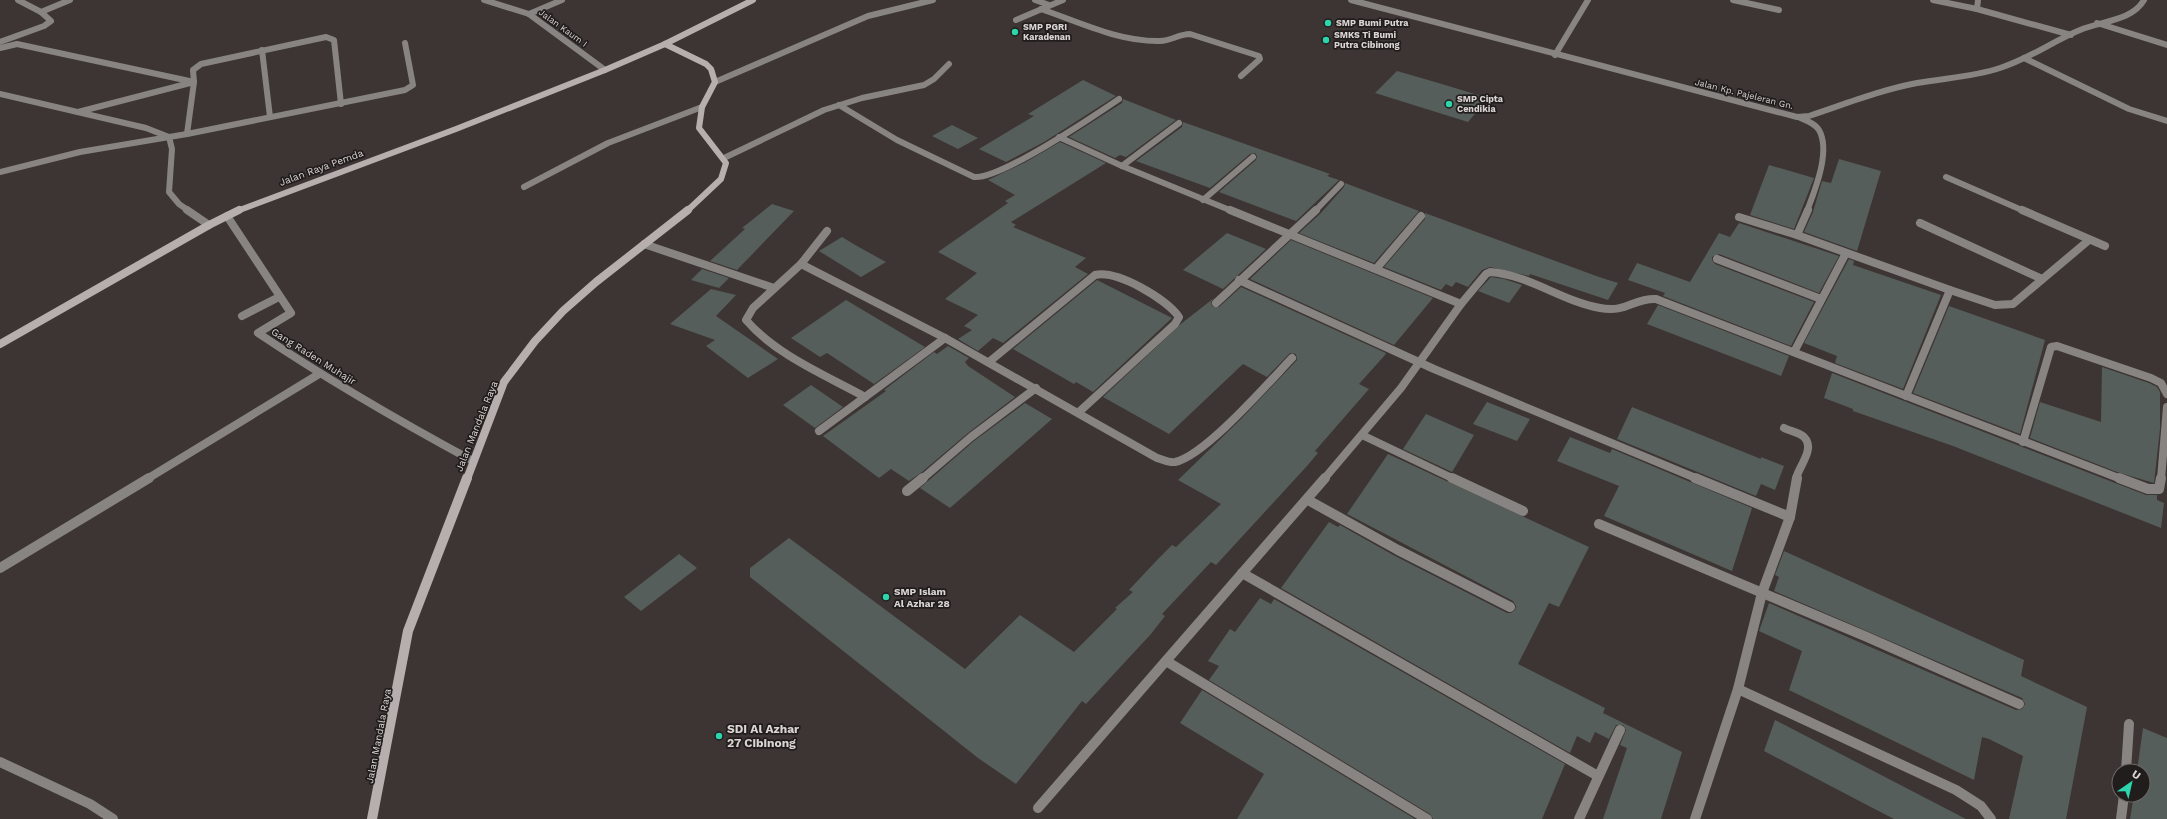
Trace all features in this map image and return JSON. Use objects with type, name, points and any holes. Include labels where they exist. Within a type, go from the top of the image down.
[{"type":"street","points":[[0,42],[52,21],[41,12],[18,0]]},
{"type":"street","points":[[41,12],[70,0]]},
{"type":"street","name":"Jalan Kaum I","points":[[484,0],[528,14],[605,70]]},
{"type":"street","points":[[528,14],[562,0]]},
{"type":"street","name":"Jalan Raya Pemda","points":[[0,344],[227,216],[305,184],[456,129],[605,70],[665,44],[751,0]]},
{"type":"street","points":[[933,0],[868,16],[715,82],[702,107],[699,128],[724,158],[839,105],[924,85],[934,79],[949,64]]},
{"type":"street","points":[[1035,0],[1049,5]]},
{"type":"street","points":[[1016,20],[1063,0]]},
{"type":"street","name":"Jalan Kp. Pajeleran Gn.","points":[[1351,0],[1554,55],[1797,116],[1809,116],[1859,99],[1918,83],[1982,74],[2024,58],[2097,23],[2130,14],[2139,9],[2144,0]]},
{"type":"street","points":[[1554,55],[1588,0]]},
{"type":"street","points":[[1733,0],[1779,10]]},
{"type":"street","points":[[1933,0],[1977,8],[2071,35]]},
{"type":"street","points":[[1977,8],[1978,0]]},
{"type":"street","points":[[1040,9],[1124,38],[1161,41],[1175,38],[1182,34],[1190,34],[1259,56],[1260,59],[1241,76]]},
{"type":"street","points":[[2097,23],[2167,46]]},
{"type":"street","points":[[187,134],[194,82],[193,70],[201,64],[262,50],[326,38],[334,40],[341,104]]},
{"type":"street","points":[[0,172],[80,152],[187,134],[405,90],[413,85],[405,43]]},
{"type":"street","points":[[0,48],[17,44],[194,82]]},
{"type":"street","points":[[665,44],[706,64],[711,69],[715,82]]},
{"type":"street","points":[[262,50],[270,117]]},
{"type":"street","points":[[2024,58],[2129,109],[2167,122]]},
{"type":"street","points":[[78,112],[194,82]]},
{"type":"street","points":[[0,94],[159,132],[169,137],[172,149],[169,192],[179,204],[209,225]]},
{"type":"street","points":[[839,105],[897,140],[974,176],[982,178],[999,172],[1059,137],[1119,99]]},
{"type":"street","points":[[524,187],[608,143],[702,107]]},
{"type":"street","points":[[1797,116],[1814,125],[1819,130],[1823,146],[1820,177],[1797,235]]},
{"type":"street","points":[[1122,166],[1179,123]]},
{"type":"street","points":[[1059,137],[1122,166],[1203,200],[1289,233],[1461,304]]},
{"type":"street","points":[[1203,200],[1253,156]]},
{"type":"street","name":"Jalan Mandala Raya","points":[[372,819],[408,631],[504,382],[514,366],[563,311],[596,282],[698,202],[721,179],[726,163],[724,158]]},
{"type":"street","points":[[1946,177],[2105,246]]},
{"type":"street","points":[[1216,303],[1289,233],[1320,207],[1341,184]]},
{"type":"street","name":"Gang Raden Muhajir","points":[[227,216],[279,297],[291,313],[258,332],[319,374],[389,416],[473,461]]},
{"type":"street","points":[[1376,269],[1420,216]]},
{"type":"street","points":[[1739,217],[1797,235],[1950,290],[1995,305],[2006,306],[2013,304],[2089,240]]},
{"type":"street","points":[[1920,223],[2042,279]]},
{"type":"street","points":[[827,231],[801,264],[753,308],[746,320],[751,329],[798,359],[865,397]]},
{"type":"street","points":[[644,244],[774,288]]},
{"type":"street","points":[[1794,352],[1846,253]]},
{"type":"street","points":[[1717,259],[1821,299]]},
{"type":"street","points":[[801,264],[945,338],[1079,412],[1157,458],[1174,462],[1192,455],[1210,440],[1292,358]]},
{"type":"street","points":[[1038,808],[1242,573],[1308,500],[1362,435],[1461,304],[1486,274],[1490,272],[1499,272],[1519,277],[1566,298],[1602,308],[1626,308],[1638,300],[1656,298],[2023,442],[2154,490],[2159,489],[2160,485],[2167,407]]},
{"type":"street","points":[[989,362],[1093,276],[1102,274],[1111,275],[1141,289],[1176,310],[1179,317],[1175,324],[1079,412]]},
{"type":"street","points":[[1239,280],[1503,398],[1790,517]]},
{"type":"street","points":[[1906,396],[1950,290]]},
{"type":"street","points":[[242,316],[279,297]]},
{"type":"street","points":[[819,431],[945,338]]},
{"type":"street","points":[[2023,442],[2051,347],[2057,346],[2152,378],[2161,383],[2167,394]]},
{"type":"street","points":[[0,568],[319,374]]},
{"type":"street","points":[[907,491],[971,437],[1036,388]]},
{"type":"street","points":[[1695,819],[1738,689],[1762,593],[1790,517],[1797,475],[1808,451],[1807,442],[1804,437],[1784,428]]},
{"type":"street","points":[[1362,435],[1523,511]]},
{"type":"street","points":[[1308,500],[1398,550],[1510,607]]},
{"type":"street","points":[[1599,524],[2019,704]]},
{"type":"street","points":[[1242,573],[1598,776]]},
{"type":"street","points":[[1166,661],[1427,819]]},
{"type":"street","points":[[1738,689],[1956,790],[1978,803],[1990,815],[1991,819]]},
{"type":"street","points":[[2127,763],[2129,724]]},
{"type":"street","points":[[1579,819],[1620,730]]},
{"type":"street","points":[[0,762],[90,804],[113,819]]},
{"type":"street","points":[[2121,819],[2123,803]]},
{"type":"building","points":[[1397,71],[1488,98],[1468,122],[1375,93]]},
{"type":"building","points":[[1083,80],[1116,96],[1044,142],[1006,162],[979,149],[1034,116],[1028,114]]},
{"type":"building","points":[[1123,99],[1176,120],[1126,157],[1120,155],[1115,158],[1069,137],[1122,103]]},
{"type":"building","points":[[1183,122],[1330,174],[1327,176],[1339,180],[1296,221],[1219,192],[1256,160],[1257,156],[1255,153],[1250,154],[1210,188],[1136,161],[1182,127]]},
{"type":"building","points":[[952,125],[978,138],[958,149],[932,136]]},
{"type":"building","points":[[1060,142],[1106,163],[1011,222],[1016,225],[1013,227],[1086,258],[1075,267],[1088,274],[1003,343],[993,338],[978,351],[958,339],[972,330],[964,326],[978,315],[945,299],[977,273],[938,252],[1008,203],[1005,201],[1015,195],[988,180],[1026,162]]},
{"type":"building","points":[[1839,159],[1881,171],[1857,251],[1804,232],[1813,212],[1822,181],[1831,183]]},
{"type":"building","points":[[1769,165],[1814,178],[1794,229],[1750,215]]},
{"type":"building","points":[[1345,183],[1419,211],[1374,263],[1299,233],[1320,214],[1344,187]]},
{"type":"building","points":[[772,204],[794,211],[737,270],[710,261],[745,229],[742,228]]},
{"type":"building","points":[[1425,213],[1618,283],[1608,300],[1530,274],[1529,276],[1490,267],[1482,270],[1468,287],[1456,282],[1452,287],[1446,284],[1441,290],[1384,267],[1425,219]]},
{"type":"building","points":[[1739,223],[1839,256],[1819,293],[1719,254],[1712,257],[1715,264],[1814,302],[1791,346],[1663,296],[1665,293],[1628,280],[1637,263],[1690,282],[1719,233],[1730,237]]},
{"type":"building","points":[[1227,233],[1266,249],[1223,289],[1183,270]]},
{"type":"building","points":[[842,237],[886,262],[861,277],[819,251]]},
{"type":"building","points":[[1291,240],[1433,298],[1394,345],[1250,279]]},
{"type":"building","points":[[1849,259],[1854,261],[1853,265],[1941,295],[1903,389],[1835,363],[1837,356],[1804,343]]},
{"type":"building","points":[[702,269],[729,278],[719,288],[691,280]]},
{"type":"building","points":[[1491,277],[1504,279],[1522,285],[1509,303],[1478,291]]},
{"type":"building","points":[[1097,280],[1172,318],[1093,392],[1076,382],[1074,384],[1013,349]]},
{"type":"building","points":[[1241,287],[1386,353],[1359,384],[1369,389],[1315,451],[1318,453],[1307,466],[1216,565],[1211,562],[1162,614],[1165,616],[1151,634],[1086,704],[1082,701],[1016,784],[978,758],[750,577],[750,568],[789,538],[965,669],[1020,615],[1074,652],[1117,609],[1115,608],[1133,592],[1129,590],[1158,559],[1172,545],[1176,547],[1221,504],[1178,480],[1240,420],[1297,360],[1296,354],[1290,353],[1267,377],[1243,364],[1169,434],[1103,397],[1182,323],[1214,298],[1211,302],[1212,306],[1219,307]]},
{"type":"building","points":[[711,289],[736,295],[716,316],[778,359],[748,378],[706,346],[715,340],[670,324]]},
{"type":"building","points":[[846,300],[925,347],[874,384],[827,353],[820,357],[791,338]]},
{"type":"building","points":[[1658,305],[1789,356],[1781,376],[1647,324]]},
{"type":"building","points":[[1949,306],[2045,340],[2020,434],[1913,393]]},
{"type":"building","points":[[948,346],[969,358],[965,362],[968,366],[1015,397],[968,433],[922,472],[909,481],[891,469],[879,478],[823,436],[886,391],[884,390],[934,352],[937,354]]},
{"type":"building","points":[[2102,367],[2149,383],[2157,387],[2160,392],[2160,429],[2154,483],[2117,472],[2030,438],[2040,402],[2101,422]]},
{"type":"building","points":[[1832,373],[2146,495],[2157,495],[2157,500],[2164,503],[2161,528],[1953,446],[1853,411],[1853,409],[1824,398]]},
{"type":"building","points":[[811,385],[843,407],[815,428],[783,405]]},
{"type":"building","points":[[1487,402],[1530,419],[1517,441],[1473,424]]},
{"type":"building","points":[[1025,403],[1052,419],[950,508],[920,488],[974,441]]},
{"type":"building","points":[[1632,407],[1761,459],[1761,457],[1784,466],[1775,490],[1761,484],[1756,496],[1617,439]]},
{"type":"building","points":[[1426,414],[1474,435],[1452,472],[1403,449]]},
{"type":"building","points":[[1570,437],[1610,453],[1612,449],[1752,508],[1732,571],[1604,516],[1619,486],[1557,461]]},
{"type":"building","points":[[1388,454],[1589,547],[1559,607],[1549,603],[1518,664],[1605,708],[1603,713],[1682,752],[1661,819],[1603,819],[1627,748],[1620,745],[1626,730],[1623,725],[1616,725],[1609,739],[1595,732],[1590,743],[1577,736],[1570,753],[1281,588],[1329,522],[1338,527],[1340,525],[1395,556],[1507,613],[1511,613],[1515,610],[1516,606],[1513,601],[1347,514]]},
{"type":"building","points":[[1784,551],[2024,660],[2021,676],[2087,707],[2066,819],[2009,819],[2023,756],[1989,739],[1982,737],[1974,780],[1789,690],[1802,651],[1759,631],[1769,603],[2016,710],[2022,709],[2025,704],[2022,698],[1774,591],[1779,577],[1775,575]]},
{"type":"building","points":[[679,554],[697,568],[641,611],[624,597]]},
{"type":"building","points":[[1260,598],[1271,604],[1274,599],[1565,764],[1542,819],[1433,819],[1430,814],[1209,680],[1219,666],[1208,661],[1230,629],[1235,632]]},
{"type":"building","points":[[1202,690],[1415,819],[1237,819],[1264,774],[1180,723]]},
{"type":"building","points":[[1775,720],[1966,819],[1894,819],[1865,804],[1764,751]]},
{"type":"building","points":[[2143,728],[2167,738],[2167,819],[2130,819],[2133,803],[2151,803],[2151,763],[2138,763]]},
{"type":"place","name":"SMP Bumi Putra","points":[[1328,23]]},
{"type":"place","name":"SMP PGRI Karadenan","points":[[1015,32]]},
{"type":"place","name":"SMKS Ti Bumi Putra Cibinong","points":[[1326,40]]},
{"type":"place","name":"SMP Cipta Cendikia","points":[[1449,104]]},
{"type":"place","name":"SMP Islam Al Azhar 28","points":[[886,597]]},
{"type":"place","name":"SDI Al Azhar 27 Cibinong","points":[[719,736]]}]
